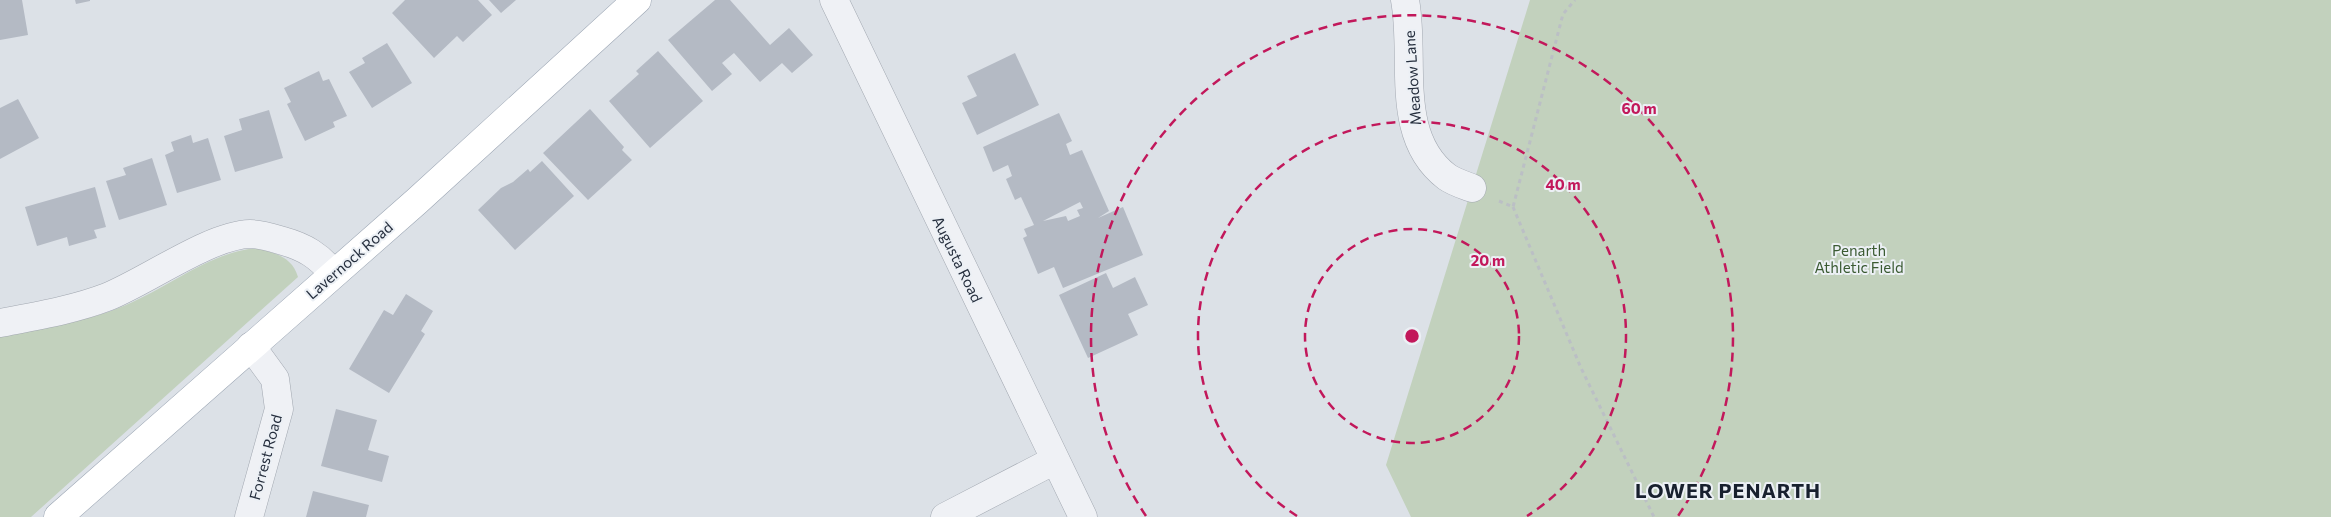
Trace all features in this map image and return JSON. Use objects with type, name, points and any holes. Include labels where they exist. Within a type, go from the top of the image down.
[{"type":"main road","name":"Lavernock Road","points":[[58,517],[417,201],[637,0]]},
{"type":"street","name":"Augusta Road","points":[[834,0],[1083,517]]},
{"type":"street","name":"Meadow Lane","points":[[1406,0],[1413,129],[1430,161],[1448,178],[1472,188]]},
{"type":"street","points":[[0,322],[55,312],[106,297],[210,245],[233,236],[250,234],[293,243],[320,257],[333,273]]},
{"type":"street","name":"Forrest Road","points":[[249,517],[279,410],[275,379],[251,346]]},
{"type":"street","points":[[946,517],[1055,460]]},
{"type":"path","points":[[1574,0],[1563,14],[1512,207],[1581,368],[1654,517]]},
{"type":"path","points":[[1472,188],[1512,207]]},
{"type":"green space","name":"Penarth Athletic Field","points":[[1530,0],[2331,0],[2331,517],[1411,517],[1386,465]]},
{"type":"green space","points":[[256,248],[282,256],[291,264],[298,277],[31,517],[0,517],[0,337],[64,324],[111,311],[221,257],[238,251]]},
{"type":"building","points":[[0,0],[22,0],[28,35],[0,40]]},
{"type":"building","points":[[75,0],[90,0],[90,1],[76,4]]},
{"type":"building","points":[[405,0],[478,0],[492,15],[463,42],[457,36],[434,58],[392,13]]},
{"type":"building","points":[[489,0],[516,0],[501,13]]},
{"type":"building","points":[[715,0],[730,0],[770,45],[789,28],[813,55],[792,73],[782,63],[760,82],[734,53],[722,63],[732,74],[712,91],[668,40]]},
{"type":"building","points":[[387,43],[412,83],[372,108],[349,72],[365,63],[362,58]]},
{"type":"building","points":[[658,51],[703,101],[650,148],[609,101],[639,74],[636,71]]},
{"type":"building","points":[[1015,53],[1039,105],[977,135],[962,103],[977,96],[967,76]]},
{"type":"building","points":[[319,71],[323,81],[329,79],[347,116],[333,122],[335,127],[305,141],[287,104],[291,102],[284,88]]},
{"type":"building","points":[[18,99],[39,138],[0,159],[0,108]]},
{"type":"building","points":[[590,109],[624,147],[622,150],[632,160],[588,200],[543,153]]},
{"type":"building","points":[[269,110],[283,158],[235,172],[224,136],[242,130],[239,119]]},
{"type":"building","points":[[1059,113],[1072,141],[1066,144],[1070,155],[1082,150],[1109,211],[1098,218],[1123,207],[1143,255],[1063,288],[1054,267],[1038,274],[1023,238],[1027,236],[1024,229],[1034,225],[1021,197],[1015,200],[1006,179],[1012,176],[1008,165],[993,172],[983,147]],"holes":[[[1080,202],[1083,208],[1077,210],[1080,216],[1068,221],[1066,216],[1043,221]]]},
{"type":"building","points":[[191,135],[193,143],[208,138],[221,180],[177,193],[165,155],[174,151],[171,142]]},
{"type":"building","points":[[152,158],[167,205],[119,220],[106,181],[126,175],[123,168]]},
{"type":"building","points":[[542,161],[574,196],[515,250],[478,210],[501,188],[513,182],[528,169],[530,172]]},
{"type":"building","points":[[95,187],[106,227],[94,230],[97,238],[69,246],[67,237],[37,246],[25,207]]},
{"type":"building","points":[[1106,273],[1113,288],[1135,277],[1148,305],[1128,314],[1138,335],[1088,358],[1059,295]]},
{"type":"building","points":[[406,294],[433,311],[421,331],[425,334],[389,393],[349,369],[384,310],[393,315]]},
{"type":"building","points":[[336,409],[377,420],[368,450],[389,456],[382,482],[321,466]]},
{"type":"building","points":[[313,491],[369,505],[366,517],[306,517]]},
{"type":"district","name":"LOWER PENARTH","points":[[1728,490]]}]
